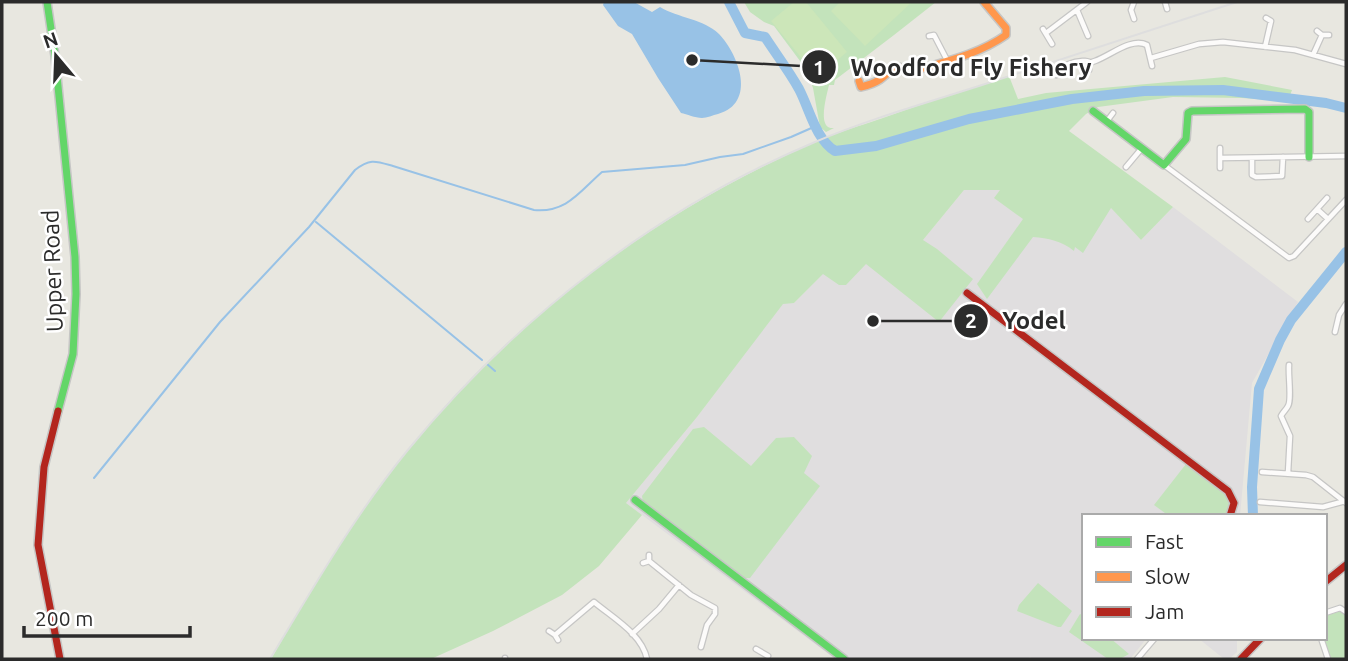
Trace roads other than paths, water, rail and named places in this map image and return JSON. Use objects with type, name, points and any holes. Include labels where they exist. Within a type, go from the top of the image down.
[{"type":"main road","name":"Upper Road","points":[[47,2],[75,257],[76,294],[73,354],[44,467],[37,545],[60,659]]},
{"type":"main road","points":[[861,87],[879,83],[895,66],[914,71],[986,47],[998,40],[1006,33],[1004,24],[984,2]]},
{"type":"main road","points":[[1093,111],[1164,165],[1186,139],[1187,116],[1192,111],[1306,109],[1309,157]]},
{"type":"main road","points":[[967,293],[1228,491],[1235,501],[1231,514]]},
{"type":"main road","points":[[635,500],[844,659]]},
{"type":"main road","points":[[1327,580],[1346,565]]},
{"type":"main road","points":[[1241,659],[1259,641]]},
{"type":"street","points":[[1052,44],[1044,31],[1087,2]]},
{"type":"street","points":[[1134,19],[1131,9],[1135,2]]},
{"type":"street","points":[[1165,2],[1167,9]]},
{"type":"street","points":[[1077,10],[1088,36]]},
{"type":"street","points":[[1265,47],[1268,20],[1278,19]]},
{"type":"street","points":[[1313,55],[1319,33],[1329,35]]},
{"type":"street","points":[[934,35],[947,60]]},
{"type":"street","points":[[1151,58],[1210,42],[1223,42],[1295,50],[1346,64]]},
{"type":"street","points":[[1056,75],[1064,66],[1099,60],[1124,47],[1141,43],[1147,45],[1152,66]]},
{"type":"street","points":[[1088,62],[1089,70]]},
{"type":"street","points":[[1107,121],[1113,113]]},
{"type":"street","points":[[1126,167],[1142,148]]},
{"type":"street","points":[[1220,148],[1220,168]]},
{"type":"street","points":[[1220,159],[1346,156]]},
{"type":"street","points":[[1252,158],[1252,175],[1256,177],[1282,176],[1283,157]]},
{"type":"street","points":[[1164,165],[1287,258],[1294,256],[1346,200]]},
{"type":"street","points":[[1308,219],[1327,198]]},
{"type":"street","points":[[1317,209],[1328,219]]},
{"type":"street","points":[[1335,332],[1336,322],[1345,307]]},
{"type":"street","points":[[1288,473],[1290,436],[1281,416],[1290,400],[1289,365]]},
{"type":"street","points":[[1262,472],[1314,477],[1346,502]]},
{"type":"street","points":[[1260,502],[1323,507],[1346,502]]},
{"type":"street","points":[[649,555],[646,562],[715,609],[701,647]]},
{"type":"street","points":[[632,634],[659,609],[679,585]]},
{"type":"street","points":[[588,596],[632,634],[643,646],[647,659]]},
{"type":"street","points":[[1340,601],[1344,610]]},
{"type":"street","points":[[549,631],[556,637],[594,602]]},
{"type":"street","points":[[694,637],[703,637]]},
{"type":"street","points":[[1137,659],[1153,640]]},
{"type":"street","points":[[1322,640],[1328,659]]},
{"type":"street","points":[[756,649],[765,654],[759,659]]},
{"type":"water","points":[[604,2],[634,2],[652,12],[660,7],[713,29],[726,43],[738,66],[741,89],[737,100],[730,108],[706,118],[681,113],[632,34],[618,26],[603,5]]},
{"type":"waterway","points":[[729,2],[745,33],[765,37],[799,89],[822,139],[835,151],[876,146],[969,119],[1072,99],[1144,91],[1223,90],[1346,108]]},
{"type":"waterway","points":[[94,478],[220,322],[309,227],[355,170],[365,164],[382,163],[534,210],[545,210],[572,199],[602,172],[685,165],[743,154],[816,126]]},
{"type":"waterway","points":[[316,222],[482,360]]},
{"type":"waterway","points":[[1253,514],[1252,487],[1259,389],[1291,320],[1346,252]]},
{"type":"waterway","points":[[487,364],[495,371]]},
{"type":"railway","points":[[270,659],[369,501],[449,402],[542,312],[645,234],[756,169],[835,134],[1237,2]]},
{"type":"place","name":"Woodford Fly Fishery","points":[[692,60]]},
{"type":"place","name":"Yodel","points":[[873,321]]}]
